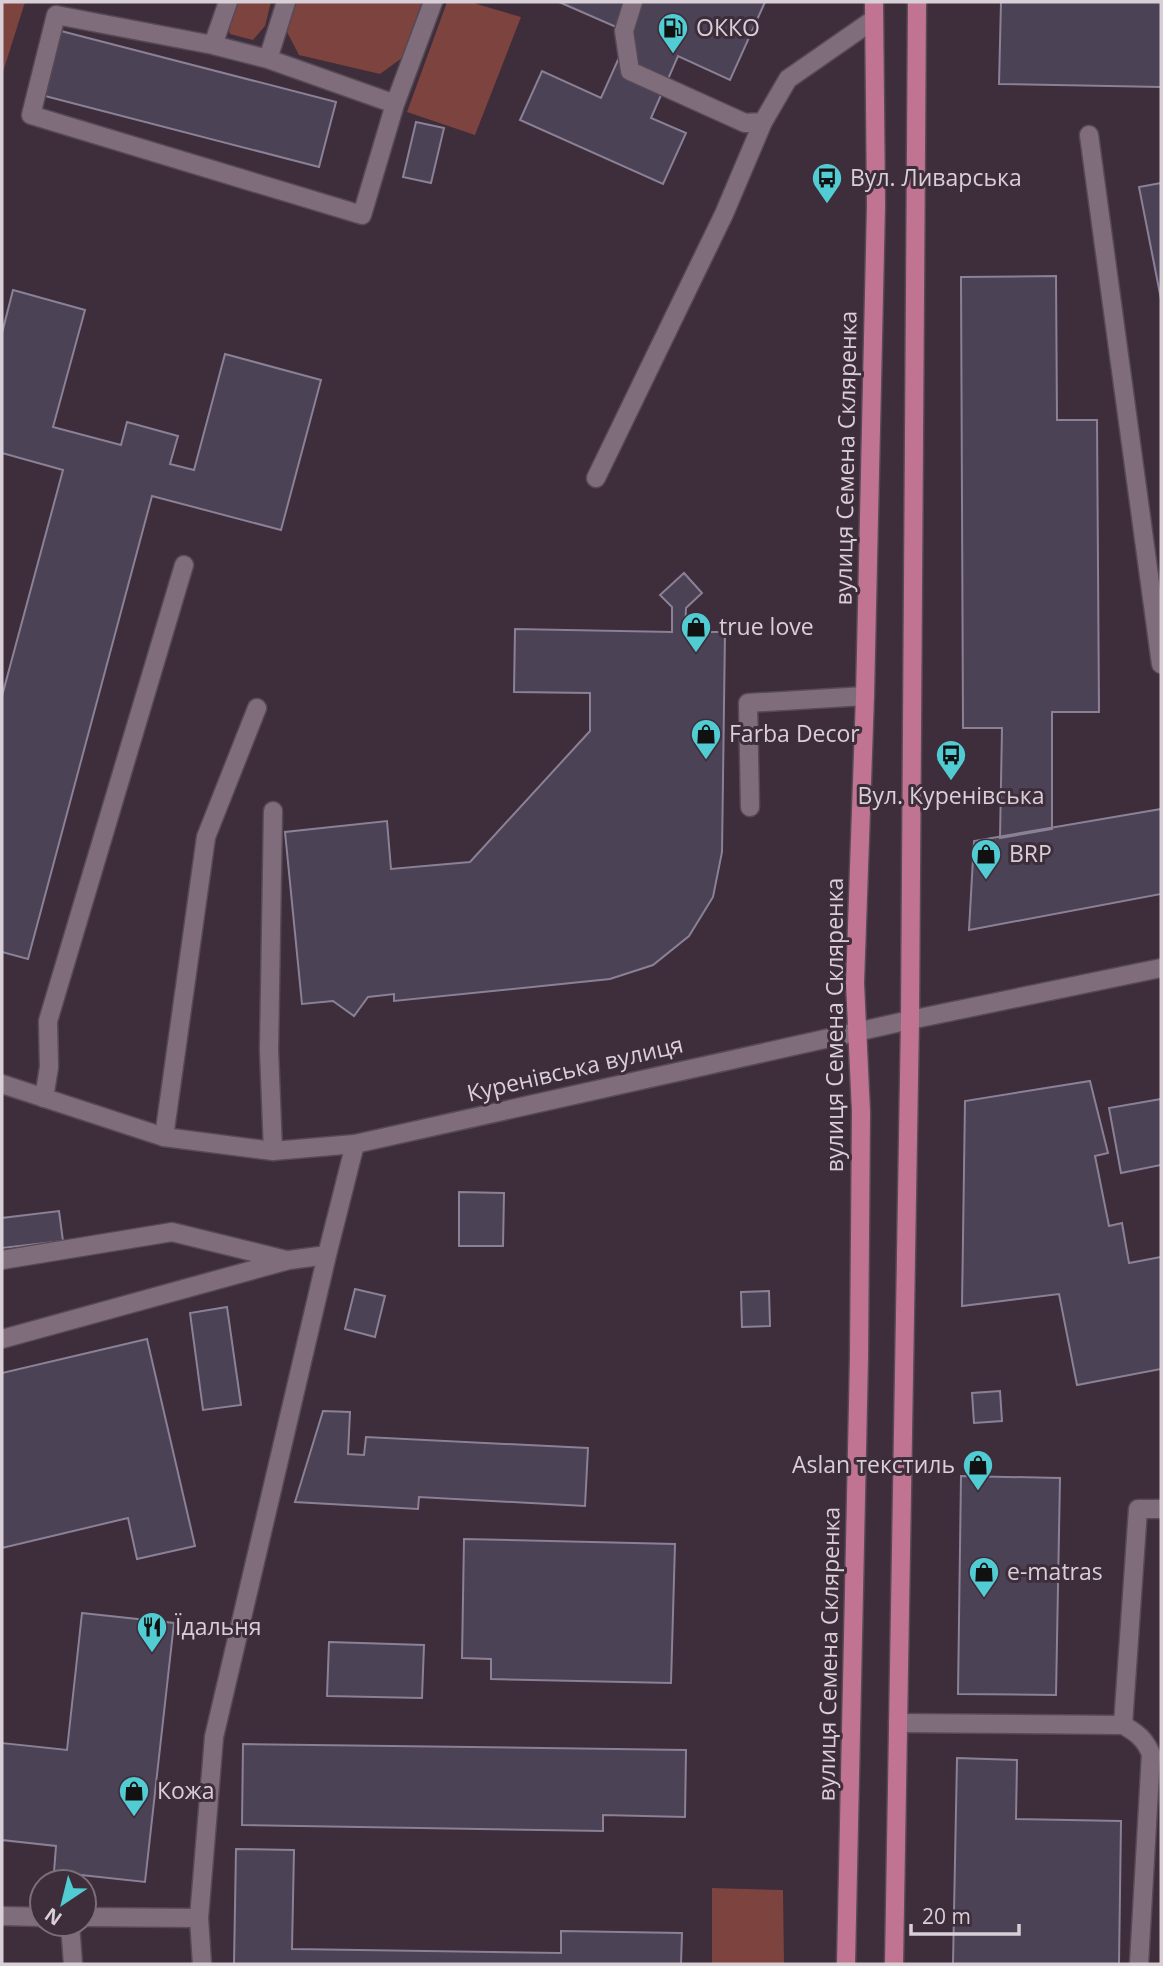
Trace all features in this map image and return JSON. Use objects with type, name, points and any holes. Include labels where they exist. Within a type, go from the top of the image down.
[{"type":"main road","name":"вулиця Семена Скляренка","points":[[846,1964],[860,1344],[861,1112],[855,983],[865,696],[876,205],[874,2]]},
{"type":"main road","points":[[894,1964],[910,1020],[917,2]]},
{"type":"street","points":[[213,45],[228,2]]},
{"type":"street","points":[[268,59],[286,2]]},
{"type":"street","points":[[395,104],[268,59],[213,45],[56,15],[31,115],[362,215],[395,104],[433,2]]},
{"type":"street","points":[[633,2],[624,31],[630,71],[745,123],[763,122]]},
{"type":"street","points":[[596,478],[724,214],[763,122],[788,79],[873,20]]},
{"type":"street","points":[[1089,135],[1161,664]]},
{"type":"street","points":[[44,1098],[49,1067],[48,1021],[184,565]]},
{"type":"street","points":[[750,807],[748,704],[865,696]]},
{"type":"street","points":[[164,1137],[206,836],[257,708]]},
{"type":"street","points":[[273,811],[269,1051],[273,1151]]},
{"type":"street","name":"Куренівська вулиця","points":[[2,1084],[164,1137],[273,1151],[355,1144],[858,1031],[1161,968]]},
{"type":"street","points":[[202,1964],[199,1918],[214,1737],[355,1144]]},
{"type":"street","points":[[2,1260],[172,1232],[289,1260]]},
{"type":"street","points":[[2,1339],[289,1260],[327,1255]]},
{"type":"street","points":[[1123,1726],[1138,1509],[1161,1509]]},
{"type":"street","points":[[898,1723],[1123,1726],[1147,1743],[1151,1754],[1139,1964]]},
{"type":"street","points":[[2,1916],[28,1917]]},
{"type":"street","points":[[98,1917],[199,1918]]},
{"type":"street","points":[[71,1938],[73,1964]]},
{"type":"shaded area","points":[[2,2],[25,2],[2,75]]},
{"type":"shaded area","points":[[236,2],[271,2],[265,26],[253,40],[230,34],[227,24]]},
{"type":"shaded area","points":[[295,2],[422,2],[402,58],[380,74],[299,55],[286,30]]},
{"type":"shaded area","points":[[447,2],[470,2],[521,17],[475,135],[407,112]]},
{"type":"shaded area","points":[[712,1888],[783,1890],[784,1964],[712,1964]]},
{"type":"building","points":[[559,2],[765,2],[730,80],[678,56],[651,118],[686,133],[663,184],[520,120],[542,71],[601,98],[630,33]]},
{"type":"building","points":[[1001,2],[1161,2],[1161,87],[999,84]]},
{"type":"building","points":[[61,31],[336,102],[319,167],[45,96]]},
{"type":"building","points":[[416,122],[444,128],[431,183],[403,177]]},
{"type":"building","points":[[1161,183],[1161,299],[1139,187]]},
{"type":"building","points":[[1056,276],[1057,420],[1097,420],[1099,712],[1052,712],[1052,829],[1000,838],[1002,728],[963,728],[961,277]]},
{"type":"building","points":[[13,290],[85,310],[53,427],[121,445],[127,422],[178,436],[170,464],[194,470],[225,354],[321,380],[281,530],[152,496],[28,959],[2,952],[2,696],[63,470],[2,453],[2,333]]},
{"type":"building","points":[[684,573],[702,593],[686,608],[685,632],[725,632],[722,852],[713,897],[689,936],[653,965],[610,979],[394,1001],[394,994],[368,997],[354,1016],[333,1001],[302,1004],[285,832],[387,821],[391,869],[470,862],[590,731],[590,693],[514,692],[515,629],[672,632],[672,607],[660,595]]},
{"type":"building","points":[[1161,809],[1161,894],[969,930],[974,841]]},
{"type":"building","points":[[1090,1081],[1108,1153],[1095,1156],[1109,1226],[1122,1223],[1129,1263],[1161,1257],[1161,1369],[1077,1385],[1059,1294],[962,1306],[965,1101]]},
{"type":"building","points":[[1161,1099],[1161,1165],[1121,1173],[1109,1108]]},
{"type":"building","points":[[459,1192],[504,1193],[503,1246],[459,1246]]},
{"type":"building","points":[[59,1211],[63,1241],[2,1248],[2,1218]]},
{"type":"building","points":[[355,1289],[385,1296],[375,1337],[345,1329]]},
{"type":"building","points":[[769,1291],[770,1326],[742,1327],[741,1292]]},
{"type":"building","points":[[227,1307],[241,1405],[203,1410],[190,1313]]},
{"type":"building","points":[[147,1339],[195,1546],[137,1559],[128,1518],[2,1548],[2,1373]]},
{"type":"building","points":[[1000,1391],[1002,1421],[974,1423],[972,1393]]},
{"type":"building","points":[[323,1411],[350,1412],[348,1454],[364,1455],[366,1437],[588,1448],[585,1506],[419,1497],[418,1509],[295,1502]]},
{"type":"building","points":[[961,1476],[1060,1478],[1056,1695],[958,1694]]},
{"type":"building","points":[[464,1539],[675,1544],[671,1683],[491,1679],[491,1659],[462,1658]]},
{"type":"building","points":[[82,1613],[174,1623],[145,1882],[98,1877],[98,1868],[54,1868],[56,1846],[2,1840],[2,1743],[67,1750]]},
{"type":"building","points":[[329,1642],[424,1645],[422,1698],[327,1696]]},
{"type":"building","points":[[243,1744],[686,1750],[685,1817],[603,1815],[603,1831],[242,1825]]},
{"type":"building","points":[[957,1758],[1017,1760],[1016,1819],[1121,1821],[1119,1964],[953,1964]]},
{"type":"building","points":[[236,1849],[294,1850],[292,1949],[561,1953],[561,1931],[682,1933],[681,1964],[234,1964]]},
{"type":"place","name":"ОККО","points":[[673,55]]},
{"type":"place","name":"Вул. Ливарська","points":[[827,205]]},
{"type":"place","name":"true love","points":[[696,654]]},
{"type":"place","name":"Farba Decor","points":[[706,761]]},
{"type":"place","name":"Вул. Куренівська","points":[[951,782]]},
{"type":"place","name":"BRP","points":[[986,881]]},
{"type":"place","name":"Aslan текстиль","points":[[978,1492]]},
{"type":"place","name":"e-matras","points":[[984,1599]]},
{"type":"place","name":"Їдальня","points":[[152,1654]]},
{"type":"place","name":"Кожа","points":[[134,1818]]}]
